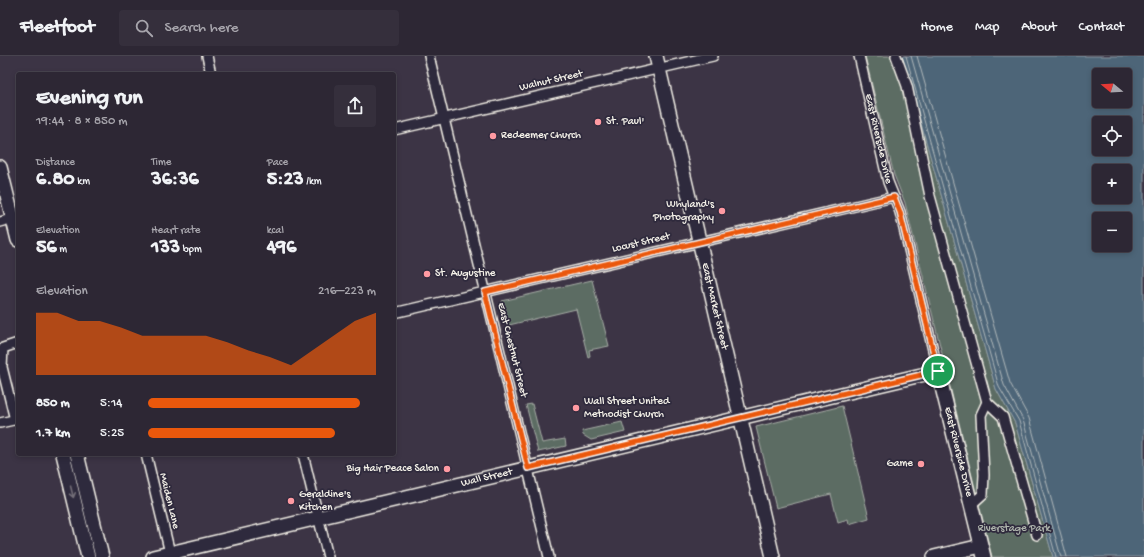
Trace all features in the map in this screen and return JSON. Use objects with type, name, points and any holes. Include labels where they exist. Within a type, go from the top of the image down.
[{"type":"street","points":[[207,56],[211,72]]},
{"type":"street","name":"East Chestnut Street","points":[[429,56],[549,557]]},
{"type":"street","name":"Walnut Street","points":[[396,130],[657,62],[713,56]]},
{"type":"street","name":"East Riverside Drive","points":[[859,56],[888,182],[900,212],[983,551]]},
{"type":"street","points":[[896,56],[907,86],[930,196],[988,402],[1003,417],[1037,535]]},
{"type":"street","name":"East Market Street","points":[[657,62],[773,557]]},
{"type":"street","points":[[0,167],[10,219],[16,235]]},
{"type":"street","name":"Locust Street","points":[[396,313],[894,197]]},
{"type":"street","points":[[0,423],[16,419],[2,367],[2,348],[16,344]]},
{"type":"street","name":"Wall Street","points":[[153,557],[938,371]]},
{"type":"street","points":[[972,504],[983,494],[984,475],[981,415],[988,402]]},
{"type":"street","points":[[63,456],[88,557]]},
{"type":"street","points":[[77,456],[102,557]]},
{"type":"street","name":"Maiden Lane","points":[[146,456],[170,553]]},
{"type":"street","points":[[303,456],[328,557]]},
{"type":"street","points":[[934,557],[983,551]]},
{"type":"green space","name":"Riverstage Park","points":[[865,56],[902,56],[996,389],[1015,423],[1053,557],[992,557],[905,203],[894,175]]},
{"type":"green space","points":[[592,280],[609,346],[589,350],[590,356],[588,357],[576,309],[509,325],[514,353],[502,301]]},
{"type":"green space","points":[[532,404],[542,443],[565,439],[566,446],[538,452],[526,405]]},
{"type":"green space","points":[[842,406],[869,518],[849,524],[848,519],[838,522],[831,494],[776,508],[756,427]]},
{"type":"green space","points":[[622,422],[625,432],[591,440],[583,435],[582,431]]},
{"type":"water","points":[[902,56],[1144,56],[1144,557],[1053,557],[1015,423],[996,389]]},
{"type":"place","name":"St. Paul'","points":[[598,122]]},
{"type":"place","name":"Redeemer Church","points":[[493,136]]},
{"type":"place","name":"Whyland's Photography","points":[[722,211]]},
{"type":"place","name":"St. Augustine","points":[[427,274]]},
{"type":"place","name":"Wall Street United Methodist Church","points":[[576,408]]},
{"type":"place","name":"Game","points":[[921,464]]},
{"type":"place","name":"Big Hair Peace Salon","points":[[447,469]]},
{"type":"place","name":"Geraldine's Kitchen","points":[[291,501]]},
{"type":"route","points":[[894,197],[900,212],[938,371],[528,468],[485,292],[894,197]]}]
